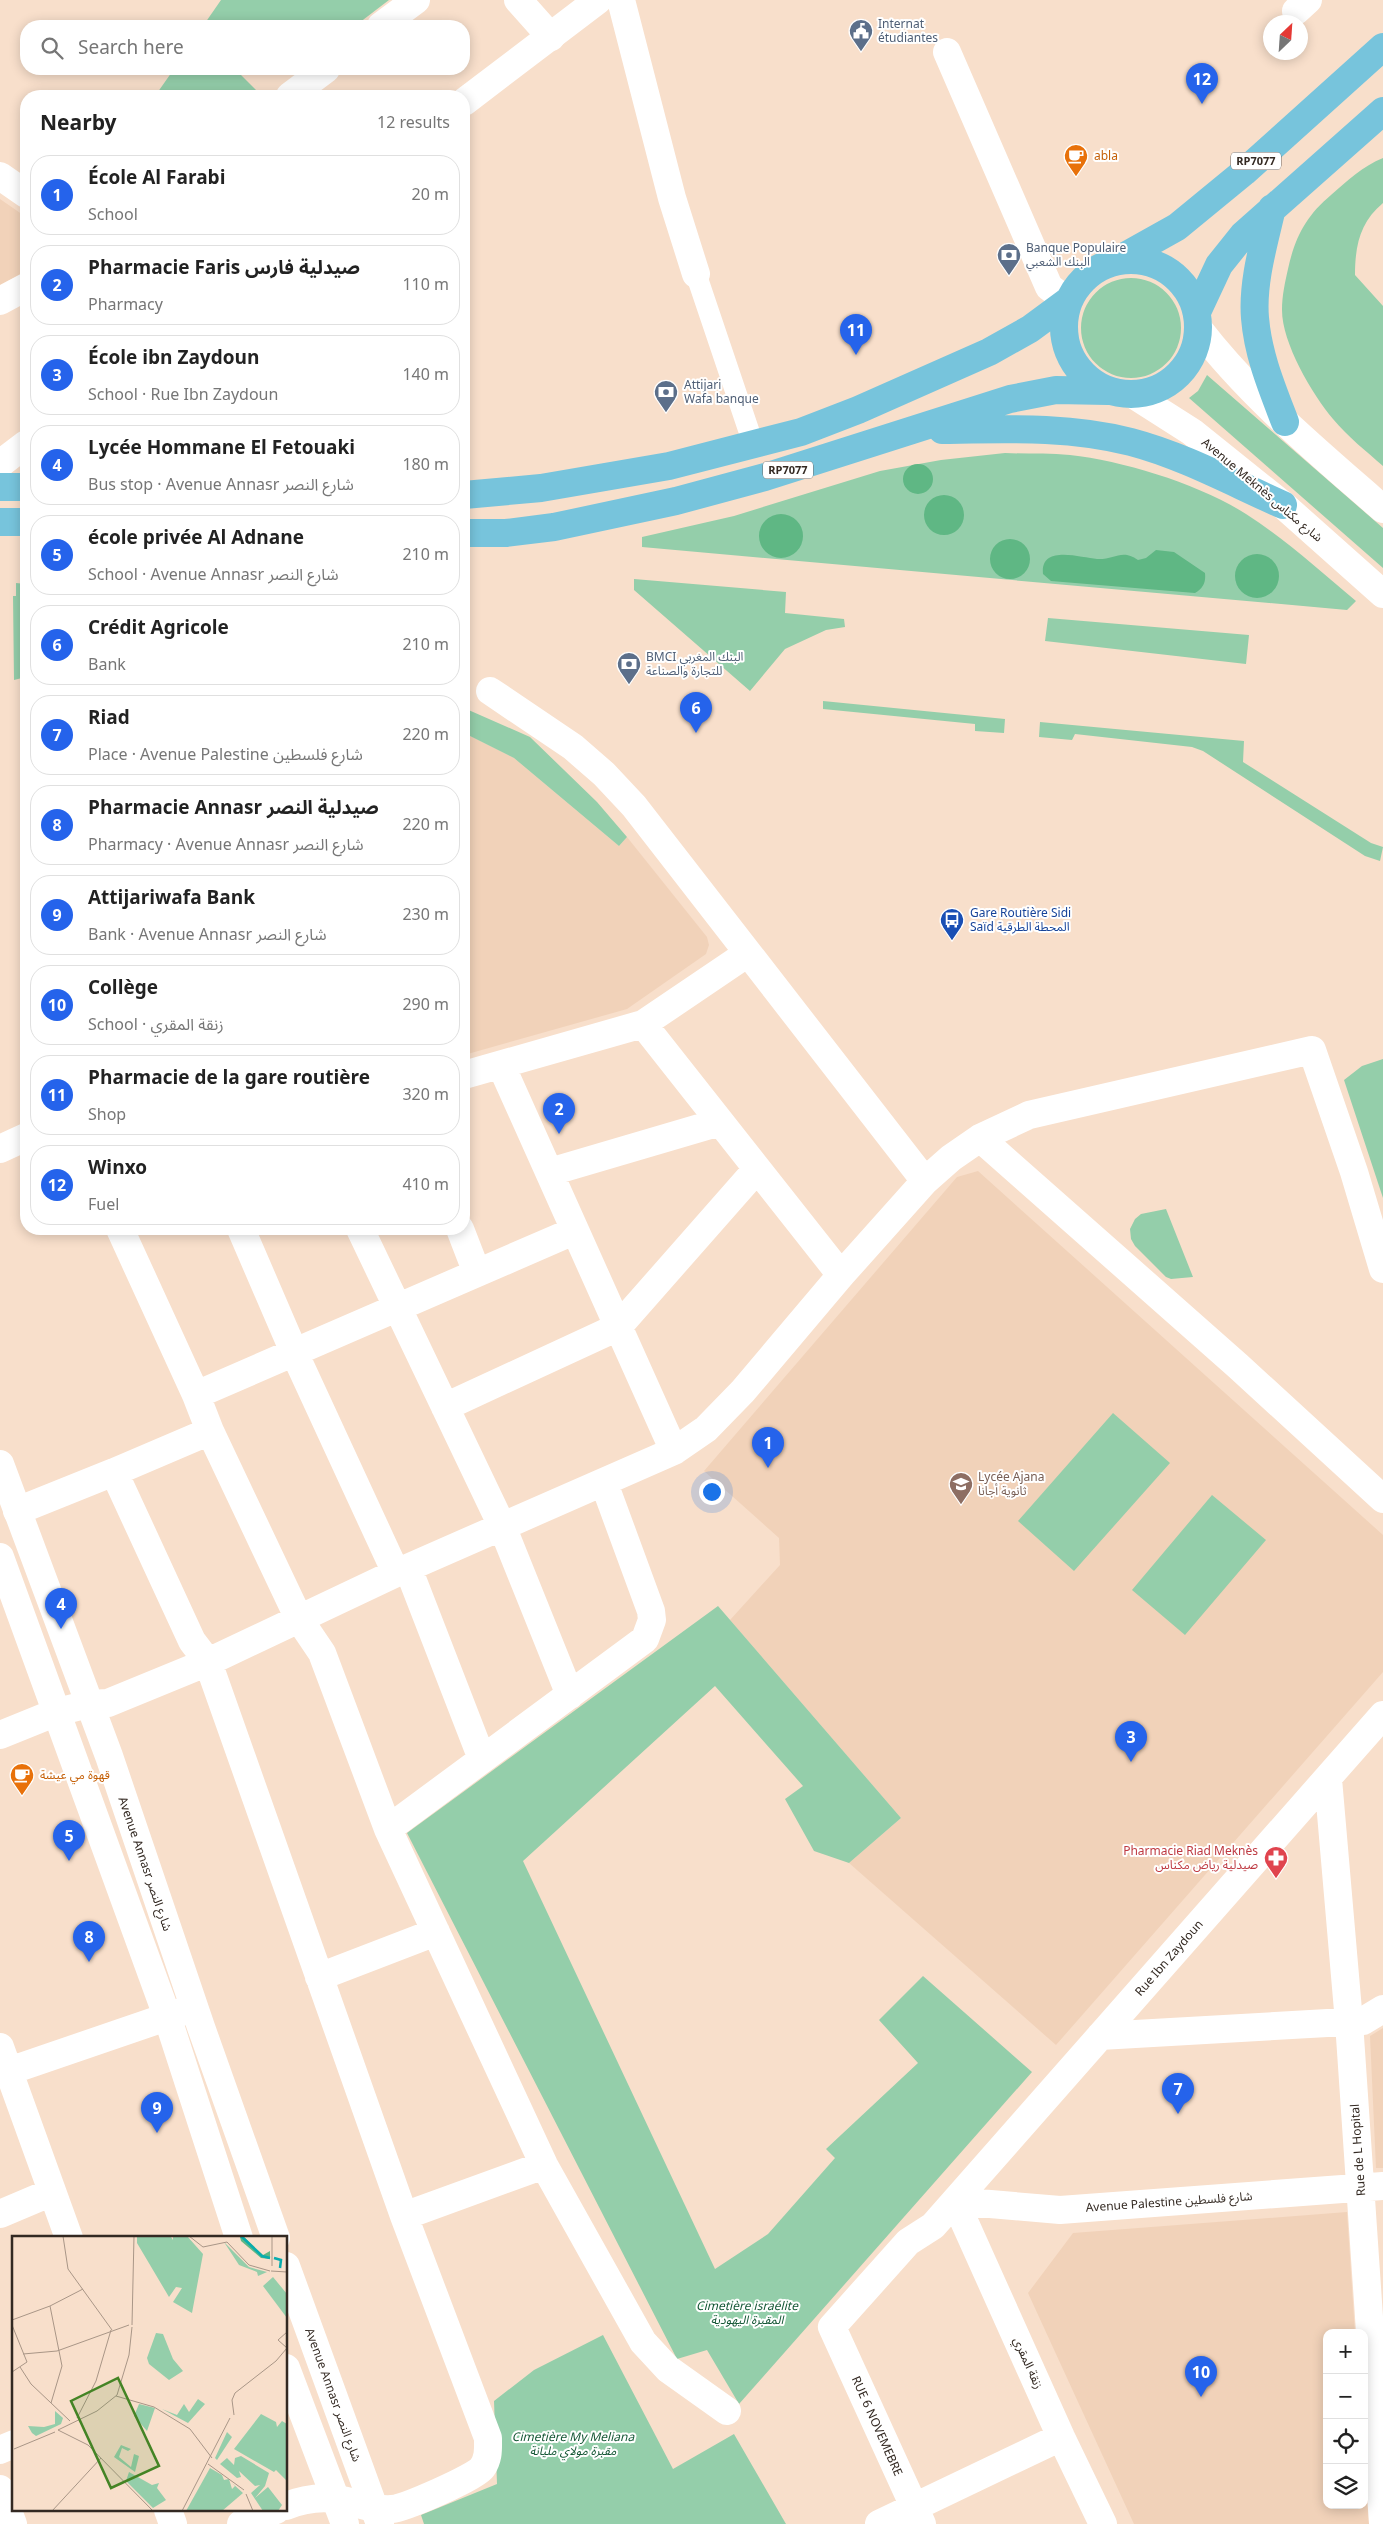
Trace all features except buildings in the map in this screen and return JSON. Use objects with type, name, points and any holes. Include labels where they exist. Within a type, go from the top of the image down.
[{"type":"main road","name":"RP7077","points":[[1121,393],[1093,383],[1080,371],[1069,354],[1063,336],[1064,316],[1068,302],[1082,280],[1091,272],[1118,260],[1177,227],[1244,172],[1383,47]]},
{"type":"main road","name":"RP7077","points":[[470,533],[506,532],[554,527],[676,501],[766,477],[1019,397],[1056,390],[1121,393],[1158,389],[1183,370],[1192,355],[1198,320],[1219,265],[1243,235],[1383,111]]},
{"type":"main road","points":[[1272,208],[1257,285],[1255,317],[1260,351],[1285,422]]},
{"type":"main road","name":"RP7077","points":[[1118,260],[1148,262],[1165,269],[1185,287],[1198,320]]},
{"type":"main road","name":"RP7077","points":[[470,494],[541,488],[669,466],[754,446],[802,432],[850,413],[988,352],[1030,329],[1068,302]]},
{"type":"main road","points":[[913,430],[1022,428],[1065,430],[1131,442],[1172,456],[1283,505]]},
{"type":"main road","points":[[0,487],[20,488]]},
{"type":"main road","points":[[0,522],[20,522]]},
{"type":"street","points":[[389,20],[416,0]]},
{"type":"street","points":[[518,0],[551,36]]},
{"type":"street","points":[[470,97],[598,0]]},
{"type":"street","points":[[621,0],[672,198],[754,446]]},
{"type":"street","points":[[947,52],[1050,287],[1068,302]]},
{"type":"street","points":[[298,90],[318,75]]},
{"type":"street","points":[[0,176],[20,190]]},
{"type":"street","points":[[0,301],[20,290]]},
{"type":"street","points":[[1198,320],[1225,363],[1285,422],[1383,509]]},
{"type":"street","name":"Avenue Meknès شارع مكناس","points":[[1121,393],[1192,432],[1283,505],[1383,594]]},
{"type":"street","points":[[0,464],[20,449]]},
{"type":"street","points":[[490,691],[573,747],[604,774],[663,842],[925,1180]]},
{"type":"street","points":[[470,1073],[643,1024],[748,953]]},
{"type":"street","points":[[643,1024],[841,1275]]},
{"type":"street","points":[[0,1735],[57,1712],[89,1704],[108,1704],[208,1662],[402,1570],[674,1451],[706,1430],[743,1391],[841,1275],[925,1180],[951,1158],[980,1138],[1029,1115],[1312,1050],[1354,1172],[1383,1269]]},
{"type":"street","points":[[501,1065],[674,1451]]},
{"type":"street","points":[[550,1172],[720,1122]]},
{"type":"street","points":[[980,1138],[1238,1366],[1383,1499]]},
{"type":"street","points":[[0,1149],[20,1140]]},
{"type":"street","points":[[445,1407],[618,1327],[758,1169]]},
{"type":"street","points":[[196,1395],[574,1231]]},
{"type":"street","points":[[123,1235],[196,1395],[210,1431],[300,1619],[322,1653],[388,1829],[544,2165],[643,2342],[668,2369],[727,2411]]},
{"type":"street","points":[[243,1235],[294,1352],[402,1570],[482,1759]]},
{"type":"street","points":[[363,1235],[502,1526],[570,1696]]},
{"type":"street","points":[[462,1235],[478,1273]]},
{"type":"street","points":[[17,1511],[210,1431]]},
{"type":"street","name":"Avenue Annasr شارع النصر","points":[[0,1464],[89,1704],[275,2236]]},
{"type":"street","points":[[114,1472],[192,1640],[208,1662],[404,2216],[488,2438],[488,2454],[481,2470],[409,2506],[392,2509],[377,2516],[335,2499],[298,2502],[288,2505]]},
{"type":"street","points":[[388,1829],[570,1696],[644,1639],[652,1620],[651,1611],[604,1483]]},
{"type":"street","points":[[0,1557],[167,2016],[238,2236]]},
{"type":"street","name":"Rue Ibn Zaydoun","points":[[832,2327],[908,2242],[934,2226],[1383,1715]]},
{"type":"street","name":"Rue de L Hopital","points":[[1328,1779],[1349,2022],[1372,2186],[1382,2507]]},
{"type":"street","points":[[117,1877],[147,1869]]},
{"type":"street","points":[[319,1977],[436,1932]]},
{"type":"street","points":[[68,2236],[4,2059],[194,2008]]},
{"type":"street","points":[[1100,2036],[1349,2022],[1364,2020],[1383,2009]]},
{"type":"street","points":[[404,2216],[544,2165]]},
{"type":"street","name":"Avenue Palestine شارع فلسطين","points":[[955,2201],[1060,2210],[1372,2186]]},
{"type":"street","points":[[0,2214],[52,2192]]},
{"type":"street","name":"زنقة المقري","points":[[955,2201],[1061,2437],[1103,2524]]},
{"type":"street","name":"Avenue Annasr شارع النصر","points":[[288,2271],[377,2516]]},
{"type":"street","name":"RUE 6 NOVEMEBRE","points":[[832,2327],[918,2515]]},
{"type":"street","points":[[288,2373],[345,2524]]},
{"type":"street","points":[[879,2524],[918,2515],[1061,2437]]},
{"type":"street","points":[[0,2450],[12,2445]]},
{"type":"street","points":[[0,2489],[13,2524]]},
{"type":"street","points":[[169,2512],[173,2524]]},
{"type":"street","points":[[241,2524],[271,2512]]},
{"type":"shaded area","points":[[0,199],[20,213],[20,274],[0,285]]},
{"type":"shaded area","points":[[470,736],[514,758],[619,846],[627,837],[707,937],[709,945],[706,954],[627,1009],[470,1053]]},
{"type":"shaded area","points":[[978,1171],[1383,1535],[1383,1672],[1056,2045],[849,1863],[901,1818],[730,1620],[780,1565],[779,1538],[704,1471],[957,1177]]},
{"type":"shaded area","points":[[1383,2028],[1383,2168],[1376,2168],[1370,2036]]},
{"type":"shaded area","points":[[1347,2212],[1355,2329],[1323,2329],[1323,2509],[1368,2509],[1369,2524],[1134,2524],[1028,2293],[1073,2233]]},
{"type":"green space","points":[[221,0],[389,0],[363,20],[207,20]]},
{"type":"green space","points":[[170,75],[241,75],[256,90],[159,90]]},
{"type":"green space","points":[[1383,158],[1383,203],[1369,218],[1360,235],[1356,254],[1355,275],[1383,306],[1383,466],[1339,426],[1316,396],[1300,368],[1287,337],[1282,310],[1284,289],[1291,257],[1298,237],[1308,219],[1322,203],[1349,179]]},
{"type":"green space","points":[[1131,278],[1141,279],[1159,286],[1173,300],[1180,318],[1180,338],[1173,356],[1159,370],[1141,377],[1131,378],[1121,377],[1103,370],[1089,356],[1082,338],[1081,328],[1082,318],[1089,300],[1103,286],[1121,279]]},
{"type":"green space","points":[[1207,375],[1383,528],[1383,568],[1189,398],[1198,391]]},
{"type":"green space","points":[[1005,453],[1062,454],[1091,458],[1137,468],[1206,493],[1246,514],[1275,534],[1356,601],[1347,610],[642,547],[642,537],[734,516],[880,471],[941,460]]},
{"type":"green space","points":[[918,464],[929,468],[933,479],[929,490],[918,494],[907,490],[903,479],[907,468]]},
{"type":"green space","points":[[948,495],[955,498],[961,504],[964,515],[963,523],[955,532],[948,535],[940,535],[933,532],[925,523],[924,511],[927,504],[936,496]]},
{"type":"green space","points":[[781,514],[793,518],[799,524],[803,536],[799,548],[793,554],[781,558],[769,554],[763,548],[759,536],[763,524],[769,518]]},
{"type":"green space","points":[[1014,539],[1021,542],[1027,548],[1030,559],[1029,567],[1021,576],[1014,579],[1006,579],[999,576],[991,567],[990,555],[993,548],[1002,540]]},
{"type":"green space","points":[[1156,550],[1174,552],[1205,573],[1202,587],[1195,593],[1051,581],[1043,574],[1044,565],[1048,559],[1055,556],[1072,555],[1103,559],[1127,555],[1138,560],[1146,558]]},
{"type":"green space","points":[[1257,554],[1269,558],[1275,564],[1279,576],[1275,588],[1269,594],[1257,598],[1245,594],[1239,588],[1235,576],[1239,564],[1245,558]]},
{"type":"green space","points":[[634,579],[786,592],[785,613],[844,619],[845,627],[826,630],[785,649],[750,691],[634,590]]},
{"type":"green space","points":[[16,583],[20,583],[20,678],[14,680],[13,596],[16,596]]},
{"type":"green space","points":[[1048,618],[1249,635],[1246,664],[1045,641]]},
{"type":"green space","points":[[823,701],[1005,719],[1004,733],[975,731],[975,724],[823,709]]},
{"type":"green space","points":[[470,711],[530,737],[597,802],[627,837],[619,846],[514,758],[470,736]]},
{"type":"green space","points":[[1040,722],[1244,741],[1243,762],[1371,843],[1383,847],[1380,861],[1365,856],[1203,751],[1192,747],[1075,734],[1072,740],[1039,737]]},
{"type":"green space","points":[[1383,1059],[1383,1198],[1344,1080],[1362,1066]]},
{"type":"green space","points":[[1166,1209],[1193,1277],[1171,1279],[1166,1277],[1135,1246],[1131,1239],[1130,1229],[1135,1219],[1141,1214]]},
{"type":"green space","points":[[1113,1413],[1170,1463],[1074,1571],[1018,1521]]},
{"type":"green space","points":[[1212,1495],[1266,1540],[1185,1635],[1132,1590]]},
{"type":"green space","name":"Cimetière israélite المقبرة اليهودية","points":[[718,1606],[901,1818],[849,1863],[814,1851],[785,1799],[803,1786],[715,1686],[523,1861],[715,2269],[768,2234],[835,2158],[826,2149],[918,2063],[879,2020],[923,1976],[1032,2072],[739,2404],[707,2350],[677,2359],[407,1833]]},
{"type":"green space","name":"Cimetière My Meliana مقبرة مولاي مليانة","points":[[603,2335],[673,2469],[734,2434],[786,2524],[424,2524],[421,2515],[497,2484],[494,2401],[534,2370]]},
{"type":"place","name":"Internat étudiantes","points":[[861,52]]},
{"type":"place","name":"Winxo","points":[[1202,104]]},
{"type":"place","name":"abla","points":[[1076,177]]},
{"type":"place","name":"Banque Populaire البنك الشعبي","points":[[1009,276]]},
{"type":"place","name":"Pharmacie de la gare routière","points":[[856,355]]},
{"type":"place","name":"Attijari Wafa banque","points":[[666,413]]},
{"type":"place","name":"BMCI البنك المغربي للتجارة والصناعة","points":[[629,685]]},
{"type":"place","name":"Crédit Agricole","points":[[696,733]]},
{"type":"place","name":"Gare Routière Sidi Saïd المحطة الطرقية","points":[[952,941]]},
{"type":"place","name":"Pharmacie Faris صيدلية فارس","points":[[559,1134]]},
{"type":"place","name":"École Al Farabi","points":[[768,1468]]},
{"type":"place","name":"Lycée Ajana ثانوية أجانا","points":[[961,1505]]},
{"type":"place","name":"Lycée Hommane El Fetouaki","points":[[61,1629]]},
{"type":"place","name":"École ibn Zaydoun","points":[[1131,1762]]},
{"type":"place","name":"قهوة مي عيشة","points":[[22,1796]]},
{"type":"place","name":"école privée Al Adnane","points":[[69,1861]]},
{"type":"place","name":"Pharmacie Riad Meknès صيدلية رياض مكناس","points":[[1276,1879]]},
{"type":"place","name":"Pharmacie Annasr صيدلية النصر","points":[[89,1962]]},
{"type":"place","name":"Riad","points":[[1178,2114]]},
{"type":"place","name":"Attijariwafa Bank","points":[[157,2133]]},
{"type":"place","name":"Collège","points":[[1201,2397]]}]
